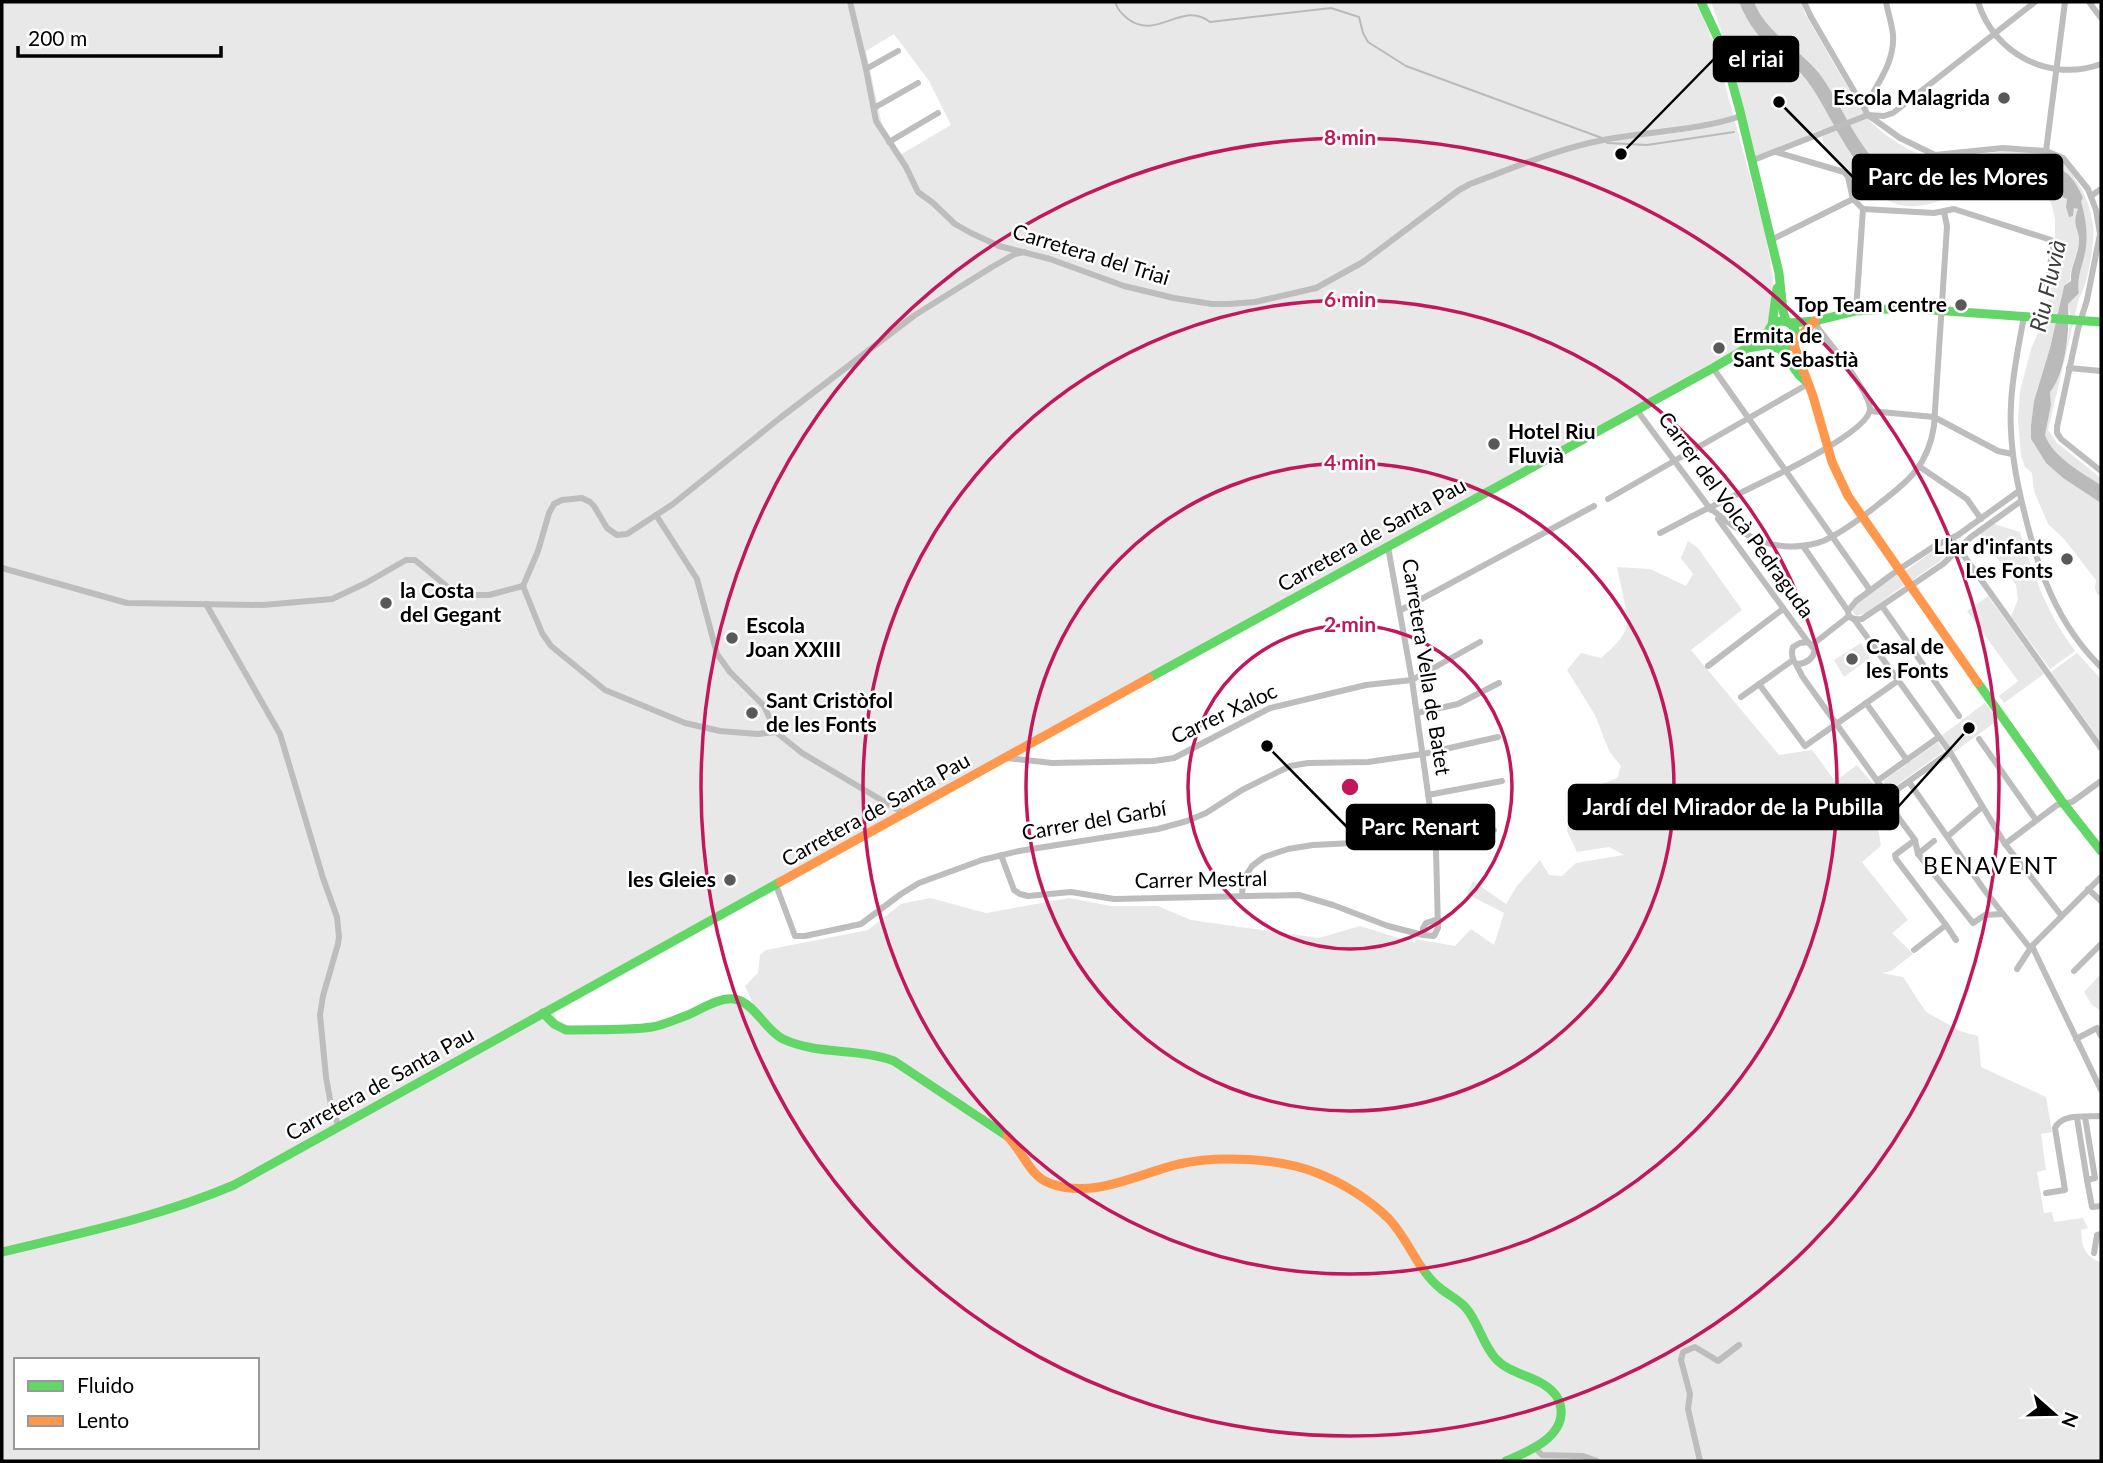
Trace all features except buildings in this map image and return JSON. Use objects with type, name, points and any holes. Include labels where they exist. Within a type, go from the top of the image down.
[{"type":"main road","points":[[1702,2],[1723,49],[1741,116],[1779,274],[1783,315],[1796,330],[1795,342],[1827,448],[1841,484],[1898,570],[2064,804],[2101,851]]},
{"type":"main road","points":[[1779,274],[1770,328],[1771,344],[1781,350],[1807,383]]},
{"type":"main road","points":[[1770,328],[1779,321],[1815,321],[1856,311],[1895,308],[2101,322]]},
{"type":"main road","points":[[1781,350],[1787,349],[1815,321]]},
{"type":"main road","name":"Carretera de Santa Pau","points":[[2,1251],[171,1210],[234,1185],[1713,368],[1746,348],[1770,328]]},
{"type":"main road","name":"Carretera de Santa Pau","points":[[1746,348],[1771,344]]},
{"type":"main road","points":[[543,1013],[554,1024],[566,1030],[652,1027],[720,1001],[734,999],[743,1002],[770,1031],[785,1040],[811,1047],[878,1055],[894,1061],[999,1130],[1015,1144],[1034,1173],[1048,1183],[1064,1187],[1115,1185],[1180,1164],[1234,1159],[1298,1168],[1332,1179],[1377,1209],[1394,1224],[1434,1284],[1463,1304],[1471,1313],[1486,1345],[1504,1366],[1533,1378],[1557,1395],[1562,1409],[1553,1433],[1535,1448],[1506,1461]]},
{"type":"street","name":"Carretera del Triai","points":[[850,2],[876,121],[906,167],[918,192],[955,224],[999,246],[1147,293],[1212,304],[1255,302],[1316,288],[1363,262],[1432,209],[1470,184],[1576,146],[1641,133],[1726,121],[1741,116]]},
{"type":"street","points":[[1804,2],[1868,115],[1900,138],[1935,155],[2003,148],[2046,151],[2063,158],[2091,196],[2101,230],[2088,297],[2077,320],[2057,433],[2101,471]]},
{"type":"street","points":[[1864,107],[1892,52],[1893,33],[1886,2]]},
{"type":"street","points":[[1978,2],[1994,34],[2005,46],[2024,59],[2057,70],[2081,69],[2101,64]]},
{"type":"street","points":[[1752,161],[1868,115],[1884,116],[1893,113],[2035,2]]},
{"type":"street","points":[[2046,151],[2065,2]]},
{"type":"street","points":[[2089,2],[2101,18]]},
{"type":"street","points":[[866,69],[898,51]]},
{"type":"street","points":[[874,108],[918,83]]},
{"type":"street","points":[[888,142],[938,113]]},
{"type":"street","points":[[1776,152],[1844,172],[1849,177],[1853,199],[1863,209],[1934,213],[1954,209],[2051,240],[2053,245],[2046,285]]},
{"type":"street","points":[[2091,196],[2101,188]]},
{"type":"street","points":[[1771,240],[1853,199]]},
{"type":"street","points":[[1856,311],[1863,209]]},
{"type":"street","points":[[1709,507],[1755,540],[1774,545],[1803,545],[1832,537],[1863,517],[1897,490],[1920,467],[1931,439],[1934,417],[1947,226],[1944,212]]},
{"type":"street","points":[[776,732],[758,734],[719,731],[685,723],[606,690],[551,646],[542,633],[523,586],[538,551],[549,513],[554,504],[576,498],[590,502],[607,528],[617,535],[627,534],[656,515],[915,315],[992,267],[1024,252]]},
{"type":"street","points":[[2024,316],[2013,374],[2011,404],[2012,454],[2021,501],[2036,558],[2049,593],[2075,637],[2101,667]]},
{"type":"street","points":[[1660,533],[1785,471],[1827,448],[1863,422],[1870,410],[1865,393],[1815,321]]},
{"type":"street","points":[[1713,368],[1870,590]]},
{"type":"street","points":[[2069,368],[2101,371]]},
{"type":"street","points":[[1608,499],[1807,383]]},
{"type":"street","name":"Carrer del Volcà Pedraguda","points":[[1636,410],[1810,643]]},
{"type":"street","points":[[1870,410],[1934,417],[1998,451],[2012,454]]},
{"type":"street","points":[[1920,467],[1967,499],[1981,519]]},
{"type":"street","points":[[2002,914],[1985,915],[1973,923],[1918,854],[1915,840],[1887,802],[1888,796],[1802,676],[1791,653],[1793,647],[1810,643],[1850,615],[1856,601],[1898,570],[1933,547],[1952,539],[2019,491]]},
{"type":"street","points":[[1850,615],[1865,618],[1949,560],[1971,537],[2021,501]]},
{"type":"street","points":[[1401,610],[1594,506]]},
{"type":"street","points":[[656,515],[697,579],[717,654],[730,672],[764,705],[776,732],[802,753],[905,814]]},
{"type":"street","points":[[1952,539],[2101,748]]},
{"type":"street","points":[[1803,545],[1850,615],[1950,752],[2005,844],[2061,915]]},
{"type":"street","name":"Carretera Vella de Batet","points":[[1388,547],[1401,610],[1435,839],[1438,919]]},
{"type":"street","points":[[2,568],[119,602],[263,605],[332,599],[406,560],[415,560],[450,589],[470,595],[489,595],[523,586]]},
{"type":"street","points":[[206,604],[280,734],[337,917],[340,937],[320,1015],[326,1077],[331,1105],[339,1127]]},
{"type":"street","points":[[1882,606],[1959,716]]},
{"type":"street","points":[[1708,666],[1783,610]]},
{"type":"street","points":[[1412,680],[1480,642]]},
{"type":"street","points":[[1741,697],[1795,662],[1805,663],[1811,659],[1815,650],[1810,643]]},
{"type":"street","name":"Carrer Xaloc","points":[[1006,758],[1052,763],[1162,760],[1185,753],[1280,705],[1366,685],[1412,680]]},
{"type":"street","points":[[1759,684],[1805,746],[1899,680]]},
{"type":"street","points":[[1417,713],[1458,704],[1500,683]]},
{"type":"street","points":[[1866,703],[1907,760]]},
{"type":"street","name":"Carrer del Garbí","points":[[776,885],[795,936],[805,936],[861,924],[919,883],[1001,855],[1175,825],[1206,813],[1273,774],[1298,764],[1368,762],[1423,754],[1499,737]]},
{"type":"street","points":[[1877,781],[1939,737]]},
{"type":"street","points":[[1979,739],[2036,820]]},
{"type":"street","points":[[1888,796],[1950,752]]},
{"type":"street","points":[[1429,795],[1502,781]]},
{"type":"street","points":[[2005,844],[2057,805],[2076,800],[2101,781]]},
{"type":"street","points":[[1909,782],[2002,914],[2031,947],[2101,1090]]},
{"type":"street","points":[[1948,836],[1982,807]]},
{"type":"street","points":[[1242,896],[1241,884],[1247,872],[1258,861],[1277,852],[1313,845],[1435,839],[1494,830]]},
{"type":"street","points":[[1915,840],[1895,855],[1896,859],[1956,940]]},
{"type":"street","points":[[1918,854],[1934,841]]},
{"type":"street","name":"Carrer Mestral","points":[[1001,855],[1014,890],[1024,896],[1067,892],[1119,900],[1299,895],[1388,926],[1423,935]]},
{"type":"street","points":[[2017,969],[2031,947],[2101,877]]},
{"type":"street","points":[[2088,889],[2101,901]]},
{"type":"street","points":[[1438,919],[1437,934],[1431,937],[1423,935],[1426,923],[1438,919]]},
{"type":"street","points":[[1914,950],[1946,925]]},
{"type":"street","points":[[2074,971],[2101,944]]},
{"type":"street","points":[[2076,1039],[2097,1028],[2101,1036]]},
{"type":"street","points":[[2046,1193],[2064,1190],[2054,1128],[2056,1124],[2062,1119],[2101,1116]]},
{"type":"street","points":[[2081,1117],[2092,1208],[2101,1206]]},
{"type":"street","points":[[2094,1254],[2097,1235],[2101,1234]]},
{"type":"street","points":[[1700,1461],[1688,1409],[1690,1394],[1681,1360],[1683,1352],[1695,1347],[1718,1361],[1739,1345]]},
{"type":"street","points":[[1535,1448],[1540,1454],[1583,1456],[1597,1461]]},
{"type":"shaded area","points":[[2,2],[1694,2],[1714,43],[1765,233],[1773,278],[1772,311],[1766,328],[1752,341],[549,1005],[559,1023],[575,1027],[655,1023],[727,997],[755,1008],[745,986],[758,973],[760,955],[766,950],[868,930],[901,904],[930,898],[986,913],[1069,898],[1111,906],[1158,906],[1191,920],[1319,938],[1360,926],[1415,943],[1415,939],[1455,946],[1471,929],[1494,945],[1504,913],[1467,894],[1473,881],[1506,904],[1517,886],[1540,860],[1549,875],[1562,876],[1576,863],[1624,855],[1609,847],[1577,852],[1567,831],[1571,796],[1617,778],[1621,766],[1609,751],[1595,715],[1567,670],[1581,653],[1601,658],[1624,632],[1627,616],[1617,567],[1650,569],[1686,586],[1693,574],[1681,558],[1688,541],[1698,548],[1742,610],[1691,650],[1779,755],[1812,750],[1835,781],[1857,765],[1879,791],[1862,811],[1878,828],[1881,846],[1862,862],[1908,920],[1892,933],[1913,954],[1891,971],[1881,973],[1903,977],[1926,1012],[1960,1031],[1978,1036],[1981,1067],[2046,1097],[2052,1132],[2041,1134],[2046,1170],[2037,1172],[2044,1213],[2052,1212],[2054,1222],[2083,1218],[2088,1228],[2081,1230],[2083,1246],[2087,1254],[2101,1263],[2101,1461],[2,1461]],"holes":[[[894,34],[929,81],[951,125],[900,155],[882,125],[866,51]]]},
{"type":"shaded area","points":[[1711,2],[1739,2],[1761,38],[1804,77],[1821,101],[1850,153],[1875,180],[1911,194],[1951,178],[1997,169],[2022,168],[2043,176],[2060,196],[2068,199],[2066,207],[2069,217],[2073,216],[2074,208],[2078,209],[2075,220],[2078,247],[2070,281],[2064,286],[2050,348],[2034,401],[2031,439],[2046,463],[2063,478],[2101,503],[2101,596],[2095,588],[2096,580],[2064,539],[2048,524],[2034,491],[2032,473],[2025,467],[2021,456],[2018,419],[2020,391],[2031,349],[2047,312],[2055,247],[2055,220],[2052,205],[2045,192],[2030,182],[2003,178],[1980,179],[1954,186],[1953,196],[1934,203],[1905,206],[1892,202],[1869,188],[1827,150],[1822,129],[1756,159],[1730,55]]},
{"type":"shaded area","points":[[1739,2],[1754,2],[1768,25],[1816,69],[1868,152],[1890,174],[1908,180],[1941,166],[2018,155],[2053,165],[2073,180],[2083,198],[2081,201],[2086,224],[2086,247],[2079,276],[2079,293],[2068,304],[2066,350],[2060,373],[2050,392],[2051,405],[2045,435],[2061,457],[2101,485],[2101,503],[2063,478],[2046,463],[2031,439],[2034,401],[2050,348],[2064,286],[2071,281],[2078,247],[2075,220],[2078,209],[2074,208],[2073,216],[2069,217],[2067,199],[2060,196],[2049,180],[2044,175],[2022,169],[1968,173],[1945,179],[1928,189],[1914,193],[1895,192],[1879,184],[1854,158],[1804,77],[1761,38]]},
{"type":"shaded area","points":[[1754,2],[1802,2],[1804,12],[1861,110],[1884,133],[1905,147],[1936,158],[2030,151],[2059,160],[2073,176],[2089,205],[2093,242],[2088,274],[2079,298],[2048,430],[2057,443],[2101,478],[2101,485],[2061,457],[2045,435],[2051,405],[2050,392],[2058,377],[2067,344],[2070,323],[2068,303],[2079,293],[2079,277],[2086,244],[2081,200],[2083,198],[2073,180],[2068,174],[2043,160],[2020,156],[1997,156],[1949,164],[1908,180],[1890,174],[1868,152],[1816,69],[1768,25]]},
{"type":"shaded area","points":[[1994,524],[2020,532],[2042,594],[2075,651],[2050,669],[2011,616],[2018,600],[2016,585],[1980,534]]},
{"type":"shaded area","points":[[1950,544],[1953,549],[1911,581],[1904,572],[1933,551]]},
{"type":"shaded area","points":[[1897,575],[1904,585],[1866,613],[1856,616],[1852,610],[1858,603]]},
{"type":"shaded area","points":[[1988,596],[2044,674],[2004,703],[1999,696],[2018,681],[1967,611]]},
{"type":"shaded area","name":"Casal de les Fonts","points":[[1861,643],[1870,658],[1844,677],[1834,660]]},
{"type":"shaded area","points":[[2077,653],[2101,679],[2101,742],[2051,672]]},
{"type":"shaded area","points":[[1985,703],[1998,720],[1953,753],[1941,736]]},
{"type":"shaded area","points":[[1938,742],[1944,751],[1890,790],[1883,781]]},
{"type":"shaded area","points":[[2101,974],[2101,1011],[2092,1005],[2084,992]]},
{"type":"waterway","points":[[1115,2],[1128,19],[1139,25],[1150,26],[1190,15],[1200,16],[1210,22],[1331,8],[1359,17],[1368,42],[1406,66],[1602,138]]},
{"type":"waterway","points":[[1606,142],[1647,145],[1734,132]]},
{"type":"traffic: fast","points":[[1701,2],[1723,49],[1740,111],[1779,273],[1786,321]]},
{"type":"traffic: fast","points":[[1772,325],[1777,288]]},
{"type":"traffic: fast","points":[[1790,323],[1815,321],[1856,311],[1905,308],[2101,322]]},
{"type":"traffic: fast","points":[[1782,321],[1792,325],[1796,335],[1792,345],[1782,349],[1772,345],[1768,335],[1772,325],[1782,321]]},
{"type":"traffic: fast","points":[[1149,678],[1713,368],[1768,332]]},
{"type":"traffic: fast","points":[[1748,348],[1771,344]]},
{"type":"traffic: fast","points":[[1781,350],[1806,381]]},
{"type":"traffic: fast","points":[[1978,683],[2101,851]]},
{"type":"traffic: fast","points":[[2,1252],[148,1215],[234,1185],[780,882]]},
{"type":"traffic: fast","points":[[543,1013],[554,1024],[566,1030],[641,1028],[661,1025],[717,1002],[734,999],[748,1005],[783,1039],[810,1047],[867,1054],[894,1061],[1007,1136]]},
{"type":"traffic: fast","points":[[1422,1268],[1435,1284],[1466,1308],[1496,1359],[1506,1367],[1547,1386],[1559,1401],[1560,1419],[1550,1436],[1506,1461]]},
{"type":"traffic: slow","points":[[1797,339],[1815,321]]},
{"type":"traffic: slow","points":[[1794,345],[1813,396],[1832,462],[1848,496],[1978,683]]},
{"type":"traffic: slow","points":[[780,882],[1149,678]]},
{"type":"traffic: slow","points":[[1007,1136],[1042,1179],[1049,1183],[1082,1189],[1115,1184],[1195,1161],[1267,1161],[1302,1168],[1346,1187],[1382,1212],[1399,1231],[1422,1268]]},
{"type":"place","name":"Escola Malagrida","points":[[2004,98]]},
{"type":"place","name":"Parc de les Mores","points":[[1779,102]]},
{"type":"place","name":"el riai","points":[[1621,154]]},
{"type":"place","name":"Top Team centre","points":[[1961,305]]},
{"type":"place","name":"Ermita de Sant Sebastià","points":[[1719,348]]},
{"type":"place","name":"Hotel Riu Fluvià","points":[[1494,444]]},
{"type":"place","name":"Llar d'infants Les Fonts","points":[[2067,559]]},
{"type":"place","name":"la Costa del Gegant","points":[[386,603]]},
{"type":"place","name":"Escola Joan XXIII","points":[[732,638]]},
{"type":"place","name":"Casal de les Fonts","points":[[1852,659]]},
{"type":"place","name":"Sant Cristòfol de les Fonts","points":[[752,713]]},
{"type":"place","name":"Jardí del Mirador de la Pubilla","points":[[1969,728]]},
{"type":"place","name":"Parc Renart","points":[[1267,746]]},
{"type":"place","name":"les Gleies","points":[[730,880]]},
{"type":"district","name":"BENAVENT","points":[[1991,866]]},
{"type":"water label","name":"Riu Fluvià","points":[[2048,286]]}]
